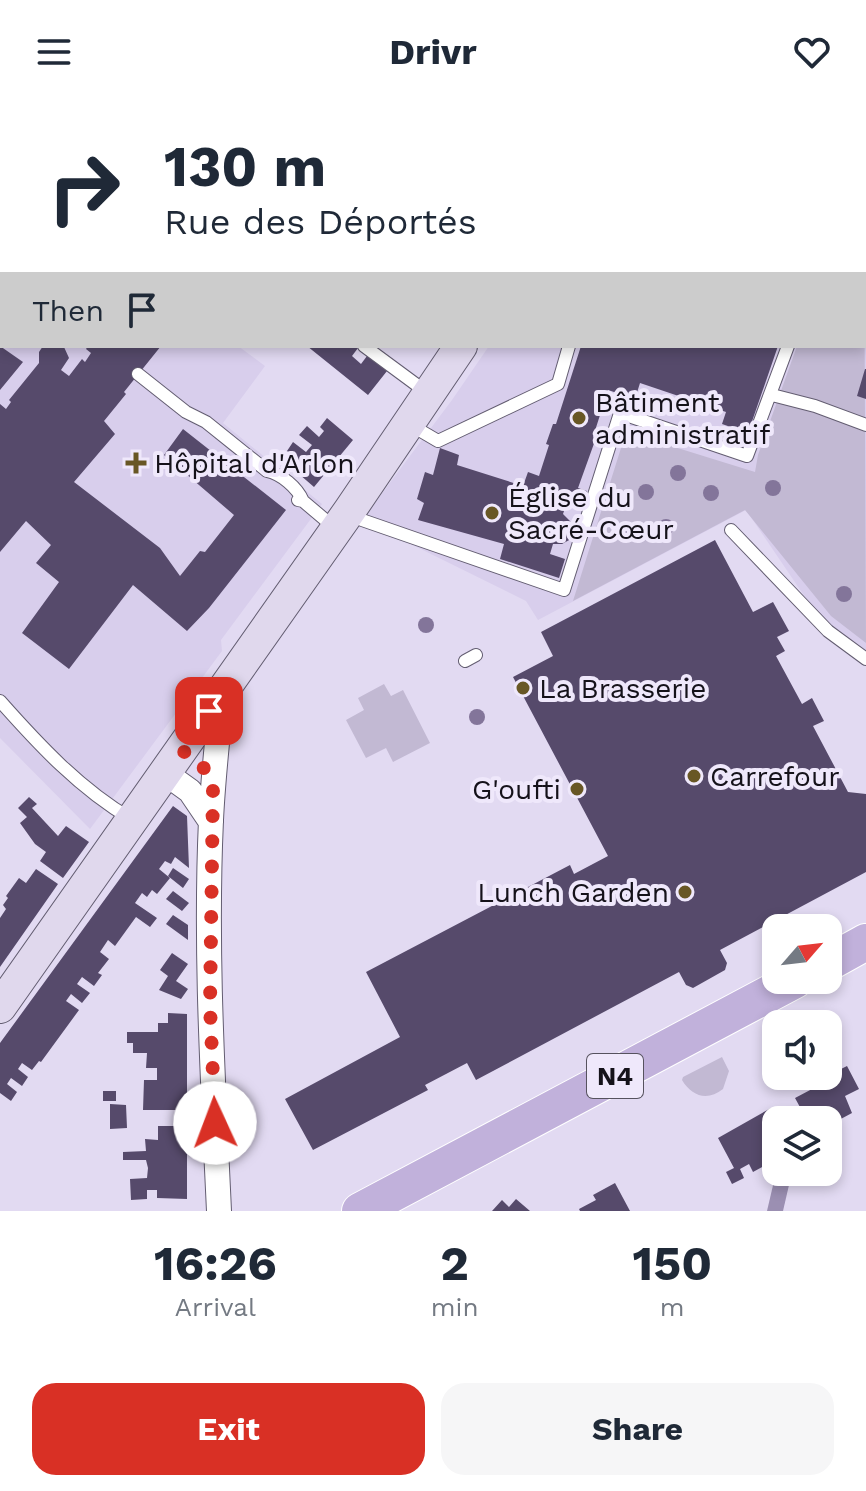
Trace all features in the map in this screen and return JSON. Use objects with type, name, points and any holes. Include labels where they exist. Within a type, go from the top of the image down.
[{"type":"main road","points":[[0,1007],[460,348]]},
{"type":"main road","points":[[842,955],[866,942]]},
{"type":"main road","name":"N4","points":[[360,1211],[769,994]]},
{"type":"street","points":[[219,1211],[210,1006],[211,822],[222,692]]},
{"type":"street","points":[[173,761],[205,769],[213,788]]},
{"type":"street","points":[[173,761],[211,822]]},
{"type":"lane","points":[[367,348],[429,394]]},
{"type":"lane","points":[[409,424],[438,441],[558,384],[568,348]]},
{"type":"lane","points":[[138,374],[186,412],[206,422],[267,471],[290,494],[303,501],[343,519],[362,520],[564,590],[620,413],[747,456],[787,348]]},
{"type":"lane","points":[[772,395],[815,406],[866,425]]},
{"type":"lane","points":[[731,530],[828,631],[866,659]]},
{"type":"lane","points":[[0,701],[74,777],[108,806],[132,820]]},
{"type":"shaded area","name":"Hôpital d'Arlon","points":[[0,348],[241,348],[265,366],[223,423],[322,504],[221,640],[222,651],[90,829],[0,738]]},
{"type":"shaded area","points":[[488,348],[866,348],[866,656],[828,631],[746,510],[538,620],[526,601],[362,520]]},
{"type":"shaded area","points":[[796,348],[865,348],[866,643],[831,616],[745,510],[573,601],[626,432],[755,472],[758,455]]},
{"type":"shaded area","points":[[384,684],[391,696],[403,690],[430,743],[393,762],[386,748],[366,758],[346,720],[364,710],[358,698]]},
{"type":"shaded area","points":[[722,1057],[729,1071],[723,1089],[717,1093],[706,1096],[695,1093],[682,1080],[683,1077]]},
{"type":"shaded area","points":[[773,1186],[789,1186],[783,1211],[767,1211]]},
{"type":"building","points":[[0,348],[3,348],[23,362],[0,390]]},
{"type":"building","points":[[42,348],[64,348],[69,358],[61,370],[69,376],[91,353],[87,348],[159,348],[104,421],[115,434],[74,482],[160,548],[180,576],[200,551],[205,552],[234,515],[164,455],[183,429],[286,510],[209,608],[187,631],[133,585],[69,669],[22,633],[59,582],[36,563],[51,545],[26,521],[0,552],[0,404],[6,409],[11,402],[9,400],[39,363]]},
{"type":"building","points":[[309,348],[358,348],[352,356],[361,364],[367,356],[387,371],[368,395]]},
{"type":"building","points":[[580,348],[777,348],[748,433],[722,424],[726,412],[640,383],[635,399],[608,390],[593,437],[596,438],[578,488],[587,491],[581,511],[566,505],[563,514],[573,529],[571,539],[562,544],[553,544],[550,554],[565,559],[559,578],[500,559],[504,544],[418,520],[424,503],[417,499],[425,472],[433,475],[440,448],[459,455],[457,465],[523,486],[528,472],[539,476],[549,445],[546,444],[553,424],[556,424]]},
{"type":"building","points":[[866,369],[866,399],[857,396]]},
{"type":"building","points":[[327,418],[353,440],[314,487],[292,468],[299,461],[287,451],[293,442],[306,452],[312,445],[299,435],[307,426],[319,437],[324,431],[320,427]]},
{"type":"building","points":[[715,540],[753,612],[773,602],[789,631],[777,637],[785,651],[776,656],[802,704],[812,698],[824,721],[813,726],[848,792],[866,794],[866,872],[787,914],[762,914],[762,928],[720,950],[727,963],[725,970],[693,988],[686,985],[679,972],[476,1080],[467,1063],[425,1085],[428,1090],[313,1150],[285,1099],[400,1037],[366,972],[570,865],[574,874],[608,856],[513,677],[553,656],[541,632]]},
{"type":"building","points":[[29,797],[37,804],[32,808],[58,836],[66,826],[89,842],[63,878],[40,861],[46,852],[35,844],[20,823],[27,817],[18,808]]},
{"type":"building","points":[[173,806],[187,816],[189,868],[175,857],[171,864],[165,861],[159,869],[170,878],[157,894],[152,890],[147,897],[142,893],[135,903],[157,918],[150,927],[136,917],[115,946],[108,940],[100,952],[109,959],[98,973],[102,975],[94,986],[82,977],[77,984],[90,993],[82,1003],[71,994],[66,1001],[79,1010],[41,1062],[32,1070],[22,1063],[18,1069],[28,1077],[22,1086],[11,1078],[7,1084],[17,1092],[11,1101],[0,1093],[0,1043]]},
{"type":"building","points":[[173,868],[189,879],[183,888],[168,876]]},
{"type":"building","points":[[36,869],[58,884],[0,967],[0,918],[6,909],[3,905],[8,898],[6,896],[19,878],[26,883]]},
{"type":"building","points":[[173,891],[189,903],[182,911],[166,899]]},
{"type":"building","points":[[173,915],[188,925],[188,940],[166,924]]},
{"type":"building","points":[[172,953],[188,964],[176,981],[188,989],[181,999],[159,990],[168,976],[160,970]]},
{"type":"building","points":[[168,1013],[187,1014],[187,1110],[143,1110],[144,1080],[157,1080],[157,1068],[146,1068],[147,1053],[133,1053],[133,1043],[127,1043],[127,1032],[158,1032],[158,1023],[168,1023]]},
{"type":"building","points":[[847,1066],[859,1089],[845,1096],[852,1113],[842,1118],[842,1106],[799,1106],[795,1098],[810,1090],[842,1090],[842,1068]]},
{"type":"building","points":[[103,1091],[116,1091],[116,1101],[103,1101]]},
{"type":"building","points":[[110,1104],[126,1105],[127,1128],[110,1129]]},
{"type":"building","points":[[762,1113],[762,1167],[753,1172],[749,1164],[740,1169],[744,1178],[732,1184],[726,1172],[734,1168],[718,1138]]},
{"type":"building","points":[[158,1126],[187,1126],[187,1199],[157,1198],[157,1190],[147,1190],[147,1199],[131,1200],[130,1179],[147,1178],[148,1168],[146,1160],[123,1160],[123,1152],[146,1151],[145,1139],[158,1140]]},
{"type":"building","points":[[615,1183],[630,1211],[580,1211],[596,1200],[593,1195]]},
{"type":"building","points":[[516,1199],[530,1211],[492,1211],[502,1200],[509,1207]]},
{"type":"place","name":"Bâtiment administratif","points":[[579,418]]},
{"type":"place","name":"Hôpital d'Arlon","points":[[136,463]]},
{"type":"place","name":"Église du Sacré-Cœur","points":[[492,513]]},
{"type":"place","name":"La Brasserie","points":[[523,688]]},
{"type":"place","name":"Carrefour","points":[[694,776]]},
{"type":"place","name":"G'oufti","points":[[577,789]]},
{"type":"place","name":"Lunch Garden","points":[[685,892]]},
{"type":"route","points":[[209,711],[182,750],[205,769],[213,788],[210,1006],[215,1123]]}]
